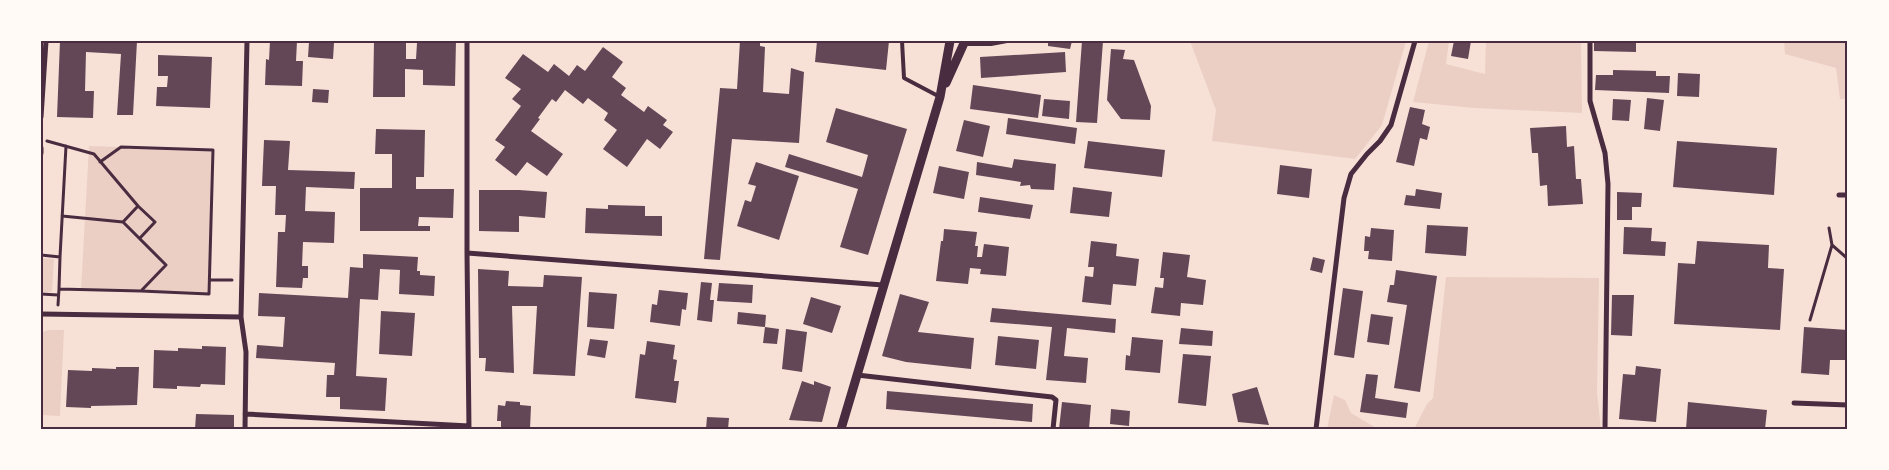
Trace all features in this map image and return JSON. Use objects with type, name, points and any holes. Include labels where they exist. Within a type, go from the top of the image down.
[{"type":"street","points":[[41,117],[46,41]]},
{"type":"street","points":[[245,429],[246,352],[241,317],[241,280],[247,41]]},
{"type":"street","points":[[245,414],[469,427],[467,41]]},
{"type":"street","points":[[841,429],[940,97],[950,41]]},
{"type":"street","points":[[1316,429],[1344,198],[1351,174],[1380,141],[1391,125],[1415,41]]},
{"type":"street","points":[[1590,41],[1590,101],[1605,153],[1608,184],[1605,429]]},
{"type":"street","points":[[940,97],[965,42]]},
{"type":"street","points":[[41,148],[41,153]]},
{"type":"street","points":[[1839,195],[1848,195]]},
{"type":"street","points":[[467,253],[883,285]]},
{"type":"street","points":[[41,314],[241,317]]},
{"type":"street","points":[[857,375],[1052,397],[1056,400],[1053,429]]},
{"type":"street","points":[[1794,403],[1848,405]]},
{"type":"lane","points":[[902,41],[904,78],[940,97]]},
{"type":"lane","points":[[965,42],[991,44],[1007,41]]},
{"type":"path","points":[[41,139],[94,154],[138,206],[155,222],[140,238]]},
{"type":"path","points":[[58,314],[66,146]]},
{"type":"path","points":[[58,289],[210,294],[214,150],[120,147],[100,162]]},
{"type":"path","points":[[124,222],[138,206]]},
{"type":"path","points":[[62,216],[124,222],[166,265],[142,292]]},
{"type":"path","points":[[1810,320],[1832,245],[1830,228]]},
{"type":"path","points":[[1832,245],[1848,259]]},
{"type":"path","points":[[41,256],[60,257]]},
{"type":"path","points":[[210,280],[241,280]]},
{"type":"path","points":[[41,294],[58,295]]},
{"type":"shaded area","points":[[1190,41],[1406,41],[1382,125],[1355,159],[1212,141],[1216,110]]},
{"type":"shaded area","points":[[1429,41],[1449,41],[1446,64],[1485,74],[1486,41],[1581,41],[1582,113],[1474,108],[1413,102]]},
{"type":"shaded area","points":[[1784,41],[1848,41],[1848,99],[1840,99],[1836,68],[1785,54]]},
{"type":"shaded area","points":[[89,146],[213,150],[209,294],[81,290]]},
{"type":"shaded area","points":[[41,258],[54,259],[52,292],[41,292]]},
{"type":"shaded area","points":[[1446,277],[1599,278],[1597,393],[1601,429],[1414,429],[1427,404],[1433,398]]},
{"type":"shaded area","points":[[48,330],[64,330],[60,416],[41,415],[41,335]]},
{"type":"shaded area","points":[[1334,395],[1345,400],[1351,413],[1378,429],[1327,429]]},
{"type":"building","points":[[60,41],[137,41],[133,115],[117,115],[121,54],[86,52],[85,91],[94,91],[93,118],[57,117]]},
{"type":"building","points":[[270,41],[297,41],[296,61],[303,61],[302,86],[265,85],[266,59],[269,60]]},
{"type":"building","points":[[426,41],[456,41],[455,86],[423,85],[423,70],[405,69],[405,97],[373,97],[374,42],[406,43],[406,59],[416,59],[417,43],[426,43]]},
{"type":"building","points":[[740,41],[760,41],[760,46],[765,47],[763,92],[789,94],[791,68],[804,72],[799,143],[732,139],[720,260],[704,259],[720,88],[737,89]]},
{"type":"building","points":[[817,41],[889,41],[886,70],[815,62]]},
{"type":"building","points":[[1048,41],[1072,41],[1070,49],[1048,46]]},
{"type":"building","points":[[1082,41],[1103,41],[1097,123],[1076,122]]},
{"type":"building","points":[[1454,41],[1471,41],[1468,59],[1451,56]]},
{"type":"building","points":[[1594,41],[1636,41],[1636,52],[1594,51]]},
{"type":"building","points":[[309,42],[334,43],[333,59],[308,57]]},
{"type":"building","points":[[603,47],[623,62],[612,77],[626,88],[621,95],[644,112],[648,106],[667,120],[663,125],[673,132],[660,149],[647,139],[627,167],[603,149],[617,130],[604,120],[608,113],[588,98],[583,104],[565,90],[556,102],[552,99],[531,131],[563,154],[547,176],[527,162],[516,176],[495,160],[505,147],[495,140],[521,106],[512,99],[521,89],[505,78],[523,54],[548,72],[554,64],[569,76],[577,65],[585,71]]},
{"type":"building","points":[[1111,49],[1125,50],[1123,59],[1134,60],[1151,106],[1150,120],[1121,119],[1107,100]]},
{"type":"building","points":[[1065,52],[1066,72],[981,78],[980,57]]},
{"type":"building","points":[[158,55],[212,57],[210,108],[156,106],[157,87],[167,87],[168,76],[158,76]]},
{"type":"building","points":[[1613,70],[1656,71],[1656,76],[1670,76],[1669,93],[1595,90],[1596,75],[1613,75]]},
{"type":"building","points":[[1678,73],[1700,74],[1699,97],[1677,96]]},
{"type":"building","points":[[973,85],[1041,95],[1038,118],[970,109]]},
{"type":"building","points":[[313,89],[329,90],[328,103],[312,102]]},
{"type":"building","points":[[1647,98],[1664,100],[1660,131],[1644,129]]},
{"type":"building","points":[[1044,99],[1070,101],[1069,119],[1042,116]]},
{"type":"building","points":[[1613,99],[1631,100],[1629,121],[1612,120]]},
{"type":"building","points":[[1410,107],[1425,110],[1422,124],[1430,127],[1427,140],[1420,138],[1414,166],[1396,162]]},
{"type":"building","points":[[836,108],[907,129],[868,255],[840,247],[858,189],[785,167],[789,154],[862,177],[868,155],[826,142]]},
{"type":"building","points":[[1008,118],[1077,128],[1075,144],[1006,134]]},
{"type":"building","points":[[964,120],[990,126],[983,157],[956,151]]},
{"type":"building","points":[[1566,126],[1567,147],[1574,146],[1576,179],[1581,179],[1583,204],[1548,206],[1547,185],[1540,186],[1538,153],[1532,153],[1530,128]]},
{"type":"building","points":[[376,129],[425,130],[424,177],[416,177],[416,189],[454,189],[453,218],[419,217],[418,226],[430,226],[430,231],[360,231],[360,188],[392,188],[392,154],[375,154]]},
{"type":"building","points":[[264,140],[290,141],[288,170],[355,172],[354,189],[306,187],[305,211],[335,212],[334,243],[303,242],[302,266],[308,266],[308,278],[303,278],[302,288],[276,287],[278,232],[285,232],[286,215],[275,215],[276,186],[262,186]]},
{"type":"building","points":[[1088,141],[1165,150],[1162,177],[1084,168]]},
{"type":"building","points":[[1677,141],[1777,148],[1774,195],[1673,187]]},
{"type":"building","points":[[1014,159],[1056,164],[1054,190],[1031,189],[1030,185],[1020,186],[1021,182],[976,175],[977,162],[1012,168]]},
{"type":"building","points":[[756,162],[799,176],[779,240],[737,226],[745,200],[751,202],[756,186],[748,184]]},
{"type":"building","points":[[1280,165],[1312,169],[1309,198],[1277,194]]},
{"type":"building","points":[[939,166],[969,172],[964,199],[933,193]]},
{"type":"building","points":[[1073,187],[1112,192],[1109,217],[1070,213]]},
{"type":"building","points":[[1416,189],[1442,193],[1440,209],[1404,205],[1406,195],[1415,196]]},
{"type":"building","points":[[479,190],[547,192],[545,218],[519,216],[519,232],[479,231]]},
{"type":"building","points":[[1617,192],[1642,193],[1641,207],[1632,207],[1632,220],[1617,220]]},
{"type":"building","points":[[980,197],[1033,205],[1030,219],[978,212]]},
{"type":"building","points":[[608,205],[645,206],[645,216],[662,216],[662,236],[585,233],[586,208],[608,209]]},
{"type":"building","points":[[1427,225],[1468,227],[1466,256],[1425,253]]},
{"type":"building","points":[[1624,227],[1652,228],[1651,241],[1666,242],[1665,256],[1623,254]]},
{"type":"building","points":[[1371,228],[1394,230],[1392,261],[1368,259],[1369,251],[1364,251],[1365,236],[1370,237]]},
{"type":"building","points":[[944,229],[977,232],[975,246],[978,246],[977,257],[982,257],[984,244],[1009,247],[1006,276],[980,274],[981,269],[970,268],[968,284],[936,281]]},
{"type":"building","points":[[1091,241],[1117,244],[1116,256],[1139,259],[1136,286],[1113,284],[1111,305],[1082,302],[1085,276],[1093,277],[1094,267],[1088,267]]},
{"type":"building","points":[[1697,241],[1769,245],[1768,268],[1784,269],[1780,330],[1674,324],[1678,263],[1695,264]]},
{"type":"building","points":[[1163,252],[1190,255],[1187,277],[1206,280],[1203,305],[1181,303],[1180,316],[1151,313],[1155,287],[1163,288],[1164,278],[1160,278]]},
{"type":"building","points":[[363,254],[418,257],[417,271],[420,271],[420,275],[435,276],[434,296],[399,294],[400,270],[380,269],[378,300],[360,299],[356,376],[387,378],[385,411],[340,409],[340,397],[326,397],[327,375],[334,375],[335,363],[256,358],[257,345],[283,347],[285,317],[258,316],[259,293],[348,298],[350,267],[363,268]]},
{"type":"building","points":[[1313,257],[1325,260],[1322,273],[1310,270]]},
{"type":"building","points":[[478,269],[509,271],[508,286],[543,287],[544,275],[582,277],[575,376],[533,374],[537,306],[512,306],[514,373],[485,371],[486,358],[479,358]]},
{"type":"building","points":[[1396,270],[1437,276],[1420,392],[1394,388],[1407,305],[1387,302],[1390,285],[1394,285]]},
{"type":"building","points":[[701,282],[712,283],[710,300],[714,300],[712,322],[697,320]]},
{"type":"building","points":[[719,283],[753,285],[752,303],[717,301]]},
{"type":"building","points":[[1343,288],[1363,291],[1354,358],[1334,355]]},
{"type":"building","points":[[659,290],[688,293],[686,310],[682,309],[680,326],[650,322],[652,304],[657,305]]},
{"type":"building","points":[[589,292],[617,294],[614,329],[587,327]]},
{"type":"building","points":[[900,294],[929,302],[918,332],[974,338],[971,369],[906,362],[882,356]]},
{"type":"building","points":[[1612,295],[1634,295],[1632,336],[1611,335]]},
{"type":"building","points":[[811,297],[841,306],[832,333],[803,324]]},
{"type":"building","points":[[992,308],[1116,319],[1115,333],[1067,328],[1064,356],[1088,358],[1086,383],[1046,380],[1052,327],[990,322]]},
{"type":"building","points":[[381,311],[415,313],[412,356],[379,354]]},
{"type":"building","points":[[738,312],[766,315],[765,327],[737,324]]},
{"type":"building","points":[[1371,314],[1393,317],[1389,345],[1367,342]]},
{"type":"building","points":[[765,327],[779,329],[777,344],[763,343]]},
{"type":"building","points":[[1804,327],[1848,330],[1848,360],[1830,360],[1829,375],[1801,373]]},
{"type":"building","points":[[1181,328],[1213,331],[1212,346],[1179,344]]},
{"type":"building","points":[[786,329],[807,332],[802,372],[782,369]]},
{"type":"building","points":[[998,336],[1039,340],[1036,369],[995,365]]},
{"type":"building","points":[[1132,337],[1163,340],[1160,373],[1125,370],[1126,355],[1130,356]]},
{"type":"building","points":[[590,339],[608,341],[605,358],[587,355]]},
{"type":"building","points":[[647,341],[675,345],[673,359],[677,360],[674,381],[679,381],[676,403],[635,398],[640,354],[645,355]]},
{"type":"building","points":[[202,346],[226,347],[225,385],[177,386],[177,389],[153,388],[154,350],[202,349]]},
{"type":"building","points":[[1183,354],[1211,356],[1206,406],[1178,403]]},
{"type":"building","points":[[1636,366],[1661,369],[1656,422],[1619,419],[1623,374],[1635,375]]},
{"type":"building","points":[[116,367],[139,367],[137,405],[91,406],[91,408],[66,407],[68,370],[92,371],[92,368],[116,369]]},
{"type":"building","points":[[1366,374],[1378,375],[1375,398],[1408,403],[1406,418],[1360,412]]},
{"type":"building","points":[[802,381],[814,385],[814,381],[831,387],[822,422],[789,420]]},
{"type":"building","points":[[1257,387],[1269,425],[1238,422],[1232,394]]},
{"type":"building","points":[[887,391],[1033,404],[1032,422],[886,409]]},
{"type":"building","points":[[506,401],[520,402],[520,405],[531,406],[530,429],[501,429],[501,421],[497,421],[498,405],[505,406]]},
{"type":"building","points":[[1062,402],[1091,405],[1089,429],[1059,429]]},
{"type":"building","points":[[1688,402],[1767,410],[1765,429],[1686,429]]},
{"type":"building","points":[[1111,409],[1130,411],[1129,426],[1110,424]]},
{"type":"building","points":[[196,414],[234,415],[234,429],[195,429]]},
{"type":"building","points":[[707,417],[729,418],[728,429],[706,429]]}]
